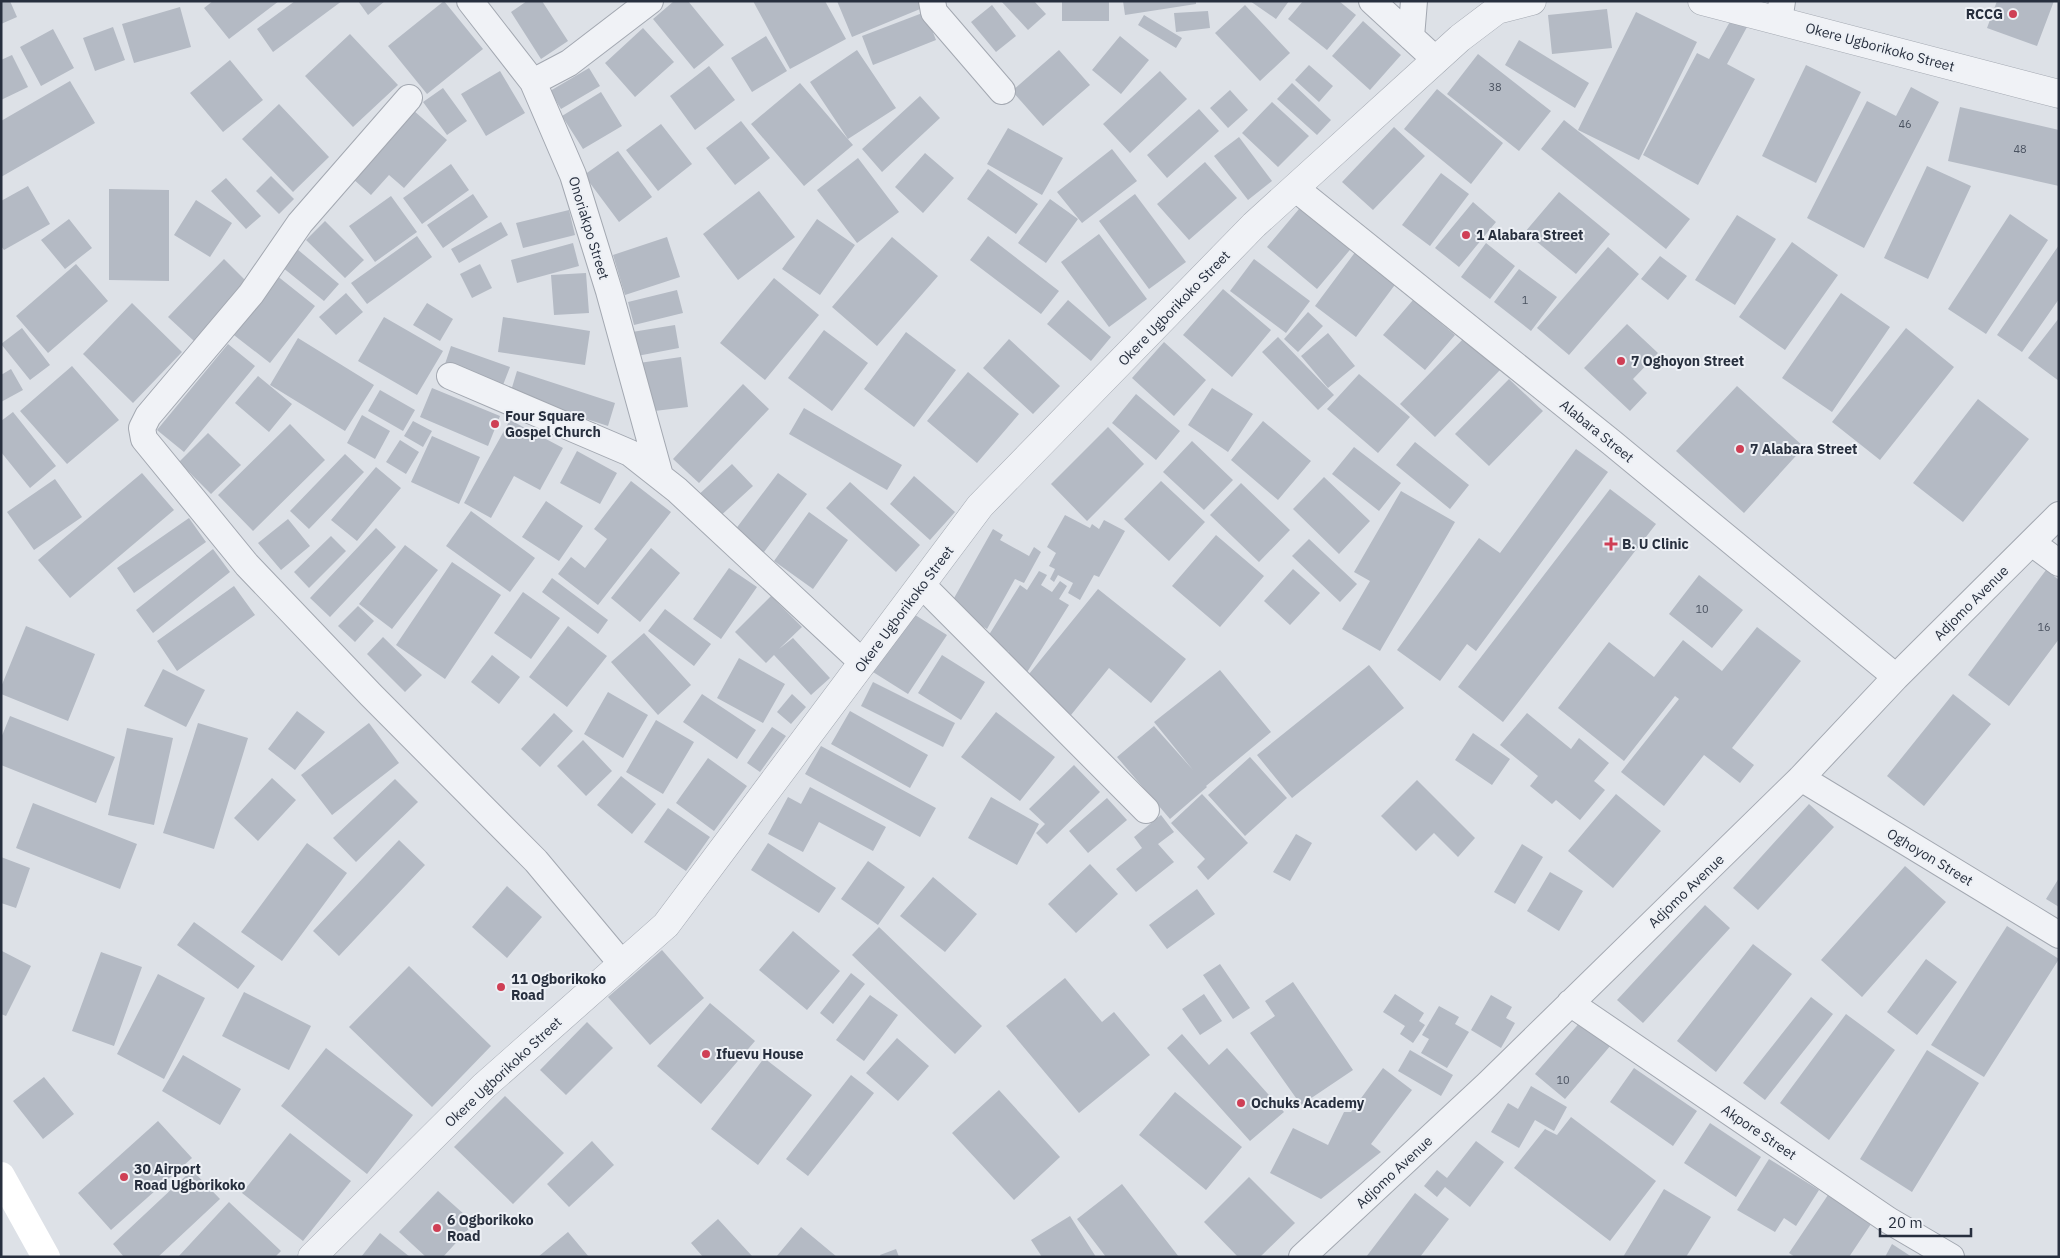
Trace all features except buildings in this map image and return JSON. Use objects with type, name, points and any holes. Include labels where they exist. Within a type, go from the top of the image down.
[{"type":"main road","points":[[1,1176],[46,1257]]},
{"type":"street","name":"Onoriakpo Street","points":[[470,1],[533,82],[573,175],[609,292],[660,476]]},
{"type":"street","points":[[533,82],[569,63],[650,1]]},
{"type":"street","points":[[932,1],[934,12],[1002,91]]},
{"type":"street","points":[[1372,1],[1436,60]]},
{"type":"street","points":[[1411,37],[1414,1]]},
{"type":"street","name":"Okere Ugborikoko Street","points":[[312,1257],[484,1086],[666,925],[980,506],[1254,225],[1460,38],[1497,10],[1532,1]]},
{"type":"street","name":"Okere Ugborikoko Street","points":[[1702,1],[1781,11],[2059,94]]},
{"type":"street","points":[[409,98],[300,223],[251,294],[148,416],[142,428],[144,439],[247,565],[364,688],[536,861],[622,964]]},
{"type":"street","name":"Alabara Street","points":[[1295,188],[1611,442],[1896,677]]},
{"type":"street","points":[[450,376],[630,453],[677,490],[863,663]]},
{"type":"street","name":"Adjomo Avenue","points":[[1302,1257],[1488,1084],[1801,778],[1896,677],[2059,514]]},
{"type":"street","points":[[2032,542],[2059,563]]},
{"type":"street","points":[[922,585],[1146,810]]},
{"type":"street","name":"Oghoyon Street","points":[[1801,778],[2059,935]]},
{"type":"street","name":"Akpore Street","points":[[1570,1003],[1888,1220],[1951,1257]]},
{"type":"place","name":"RCCG","points":[[2013,14]]},
{"type":"place","name":"1 Alabara Street","points":[[1466,235]]},
{"type":"place","name":"7 Oghoyon Street","points":[[1621,361]]},
{"type":"place","name":"Four Square Gospel Church","points":[[495,424]]},
{"type":"place","name":"7 Alabara Street","points":[[1740,449]]},
{"type":"place","name":"B. U Clinic","points":[[1611,544]]},
{"type":"place","name":"11 Ogborikoko Road","points":[[501,987]]},
{"type":"place","name":"Ifuevu House","points":[[706,1054]]},
{"type":"place","name":"Ochuks Academy","points":[[1241,1103]]},
{"type":"place","name":"30 Airport Road Ugborikoko","points":[[124,1177]]},
{"type":"place","name":"6 Ogborikoko Road","points":[[437,1228]]}]
